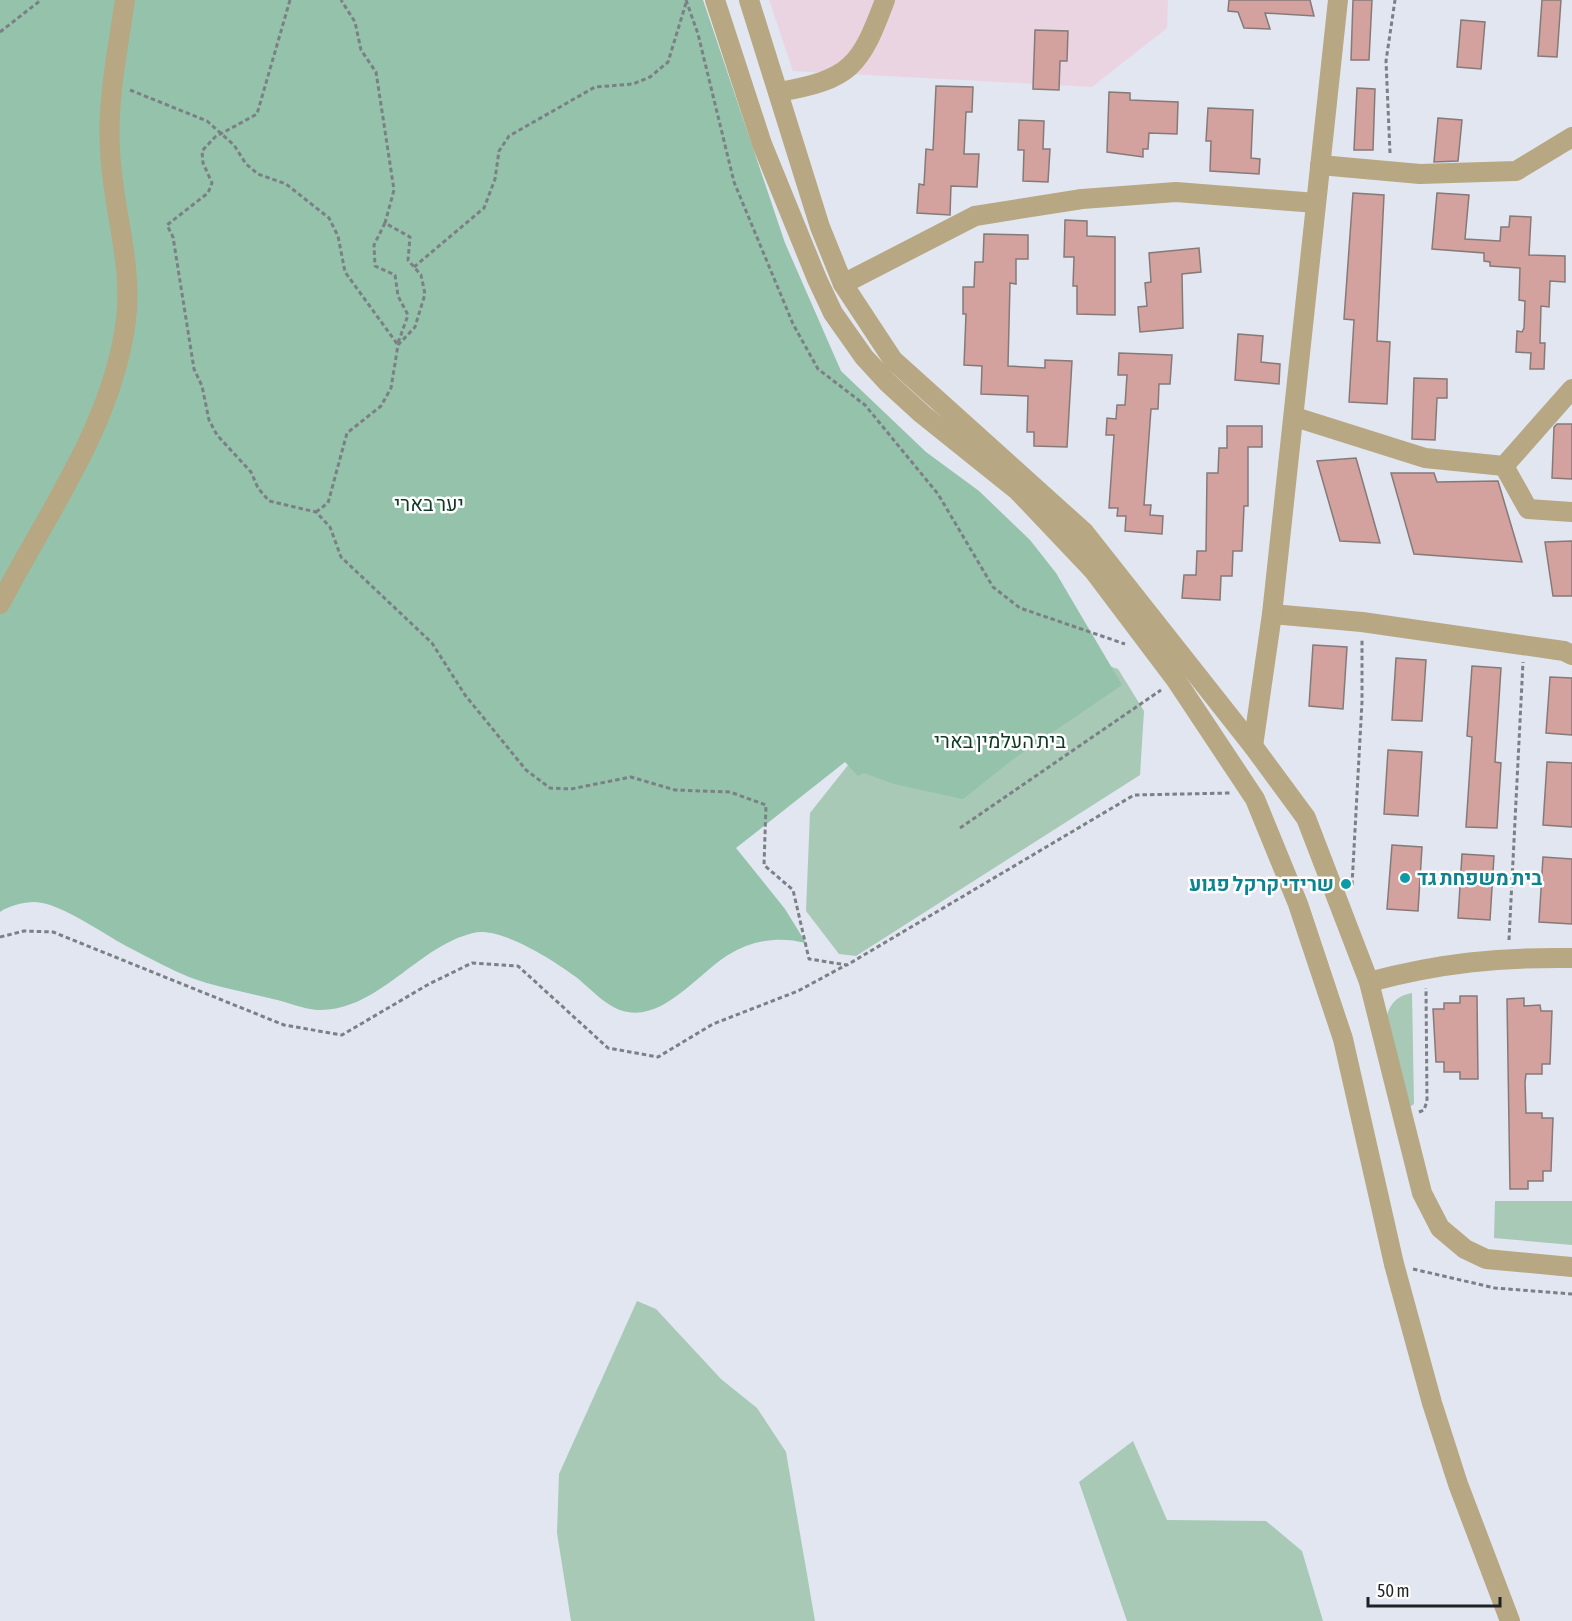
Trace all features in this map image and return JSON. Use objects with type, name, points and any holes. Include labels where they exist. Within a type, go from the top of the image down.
[{"type":"street","points":[[0,604],[94,429],[108,399],[117,365],[126,320],[128,286],[127,256],[110,149],[114,84],[125,0]]},
{"type":"street","points":[[715,0],[762,144],[833,313],[864,357],[887,382],[922,414],[1018,491],[1094,570],[1176,680],[1255,799],[1298,904],[1343,1039],[1394,1264],[1432,1403],[1458,1484],[1510,1621]]},
{"type":"street","points":[[749,0],[779,92],[805,185],[843,284],[893,360],[1084,532],[1253,746],[1306,818],[1369,982],[1422,1193],[1440,1228],[1465,1249],[1486,1259],[1572,1267]]},
{"type":"street","points":[[779,92],[814,86],[850,68],[872,33],[885,0]]},
{"type":"street","points":[[1253,746],[1272,614],[1295,417],[1338,0]]},
{"type":"street","points":[[1320,165],[1420,174],[1516,171],[1572,137]]},
{"type":"street","points":[[843,284],[975,216],[1082,200],[1176,192],[1316,203]]},
{"type":"street","points":[[1504,466],[1572,388]]},
{"type":"street","points":[[1295,417],[1425,458],[1504,466]]},
{"type":"street","points":[[1504,466],[1528,509],[1572,512]]},
{"type":"street","points":[[1272,614],[1362,622],[1564,651],[1572,655]]},
{"type":"street","points":[[1369,982],[1426,967],[1509,957],[1572,958]]},
{"type":"path","points":[[0,32],[40,0]]},
{"type":"path","points":[[290,0],[257,114],[221,133],[202,151],[203,164],[212,183],[208,193],[167,225],[173,237],[194,369],[202,386],[209,420],[217,435],[251,472],[258,488],[269,501],[316,512],[330,527],[341,557],[432,643],[472,704],[526,770],[550,788],[571,789],[631,777],[675,790],[730,792],[766,805],[764,865],[793,890],[809,958],[847,965]]},
{"type":"path","points":[[316,512],[328,503],[347,433],[381,406],[391,388],[398,345],[408,315],[398,296],[395,275],[375,266],[374,245],[386,223],[394,190],[376,72],[361,50],[355,22],[342,0]]},
{"type":"path","points":[[1391,171],[1386,61],[1395,0]]},
{"type":"path","points":[[414,267],[484,208],[495,179],[499,151],[509,136],[595,87],[633,84],[650,77],[668,62],[687,2]]},
{"type":"path","points":[[114,84],[207,121],[258,174],[286,184],[329,218],[338,236],[345,272],[398,345]]},
{"type":"path","points":[[386,223],[410,237],[408,260],[421,275],[425,294],[415,327],[398,345]]},
{"type":"path","points":[[1351,888],[1362,702],[1362,622]]},
{"type":"path","points":[[1509,957],[1524,645]]},
{"type":"path","points":[[960,828],[1176,680]]},
{"type":"path","points":[[0,938],[24,931],[53,932],[284,1025],[342,1035],[429,984],[472,963],[518,966],[608,1048],[658,1058],[713,1024],[798,991],[847,965],[1134,795],[1221,791],[1255,799]]},
{"type":"path","points":[[1402,1116],[1424,1110],[1427,1101],[1426,967]]},
{"type":"path","points":[[1394,1264],[1495,1288],[1572,1294]]},
{"type":"shaded area","points":[[769,0],[1168,0],[1167,28],[1092,87],[793,71]]},
{"type":"green space","name":"יער בארי","points":[[0,0],[703,0],[785,243],[841,371],[926,452],[979,491],[1030,540],[1056,573],[1122,685],[1012,760],[963,799],[894,784],[864,773],[858,776],[845,762],[736,848],[785,909],[806,943],[786,940],[766,941],[737,950],[717,963],[669,1002],[642,1012],[628,1012],[614,1007],[555,962],[527,946],[485,932],[473,933],[452,940],[359,1001],[339,1008],[317,1010],[220,987],[189,977],[122,944],[70,914],[45,904],[34,902],[21,904],[0,912]]},
{"type":"green space","name":"בית העלמין בארי","points":[[964,619],[1118,669],[1144,711],[1140,775],[856,956],[839,954],[806,911],[810,813]]},
{"type":"green space","points":[[1412,993],[1414,1104],[1402,1112],[1389,1063],[1385,1026],[1389,1010],[1397,999]]},
{"type":"green space","points":[[1495,1201],[1572,1201],[1572,1245],[1494,1238]]},
{"type":"green space","points":[[637,1301],[656,1309],[721,1379],[757,1408],[786,1452],[815,1621],[571,1621],[557,1533],[559,1474]]},
{"type":"green space","points":[[1133,1441],[1167,1520],[1266,1521],[1302,1551],[1323,1621],[1127,1621],[1079,1482]]},
{"type":"building","points":[[1229,0],[1310,0],[1314,16],[1265,13],[1270,29],[1244,28],[1238,12],[1228,11]]},
{"type":"building","points":[[1353,0],[1372,0],[1369,60],[1351,60]]},
{"type":"building","points":[[1542,0],[1561,0],[1557,57],[1538,56]]},
{"type":"building","points":[[1461,20],[1485,22],[1481,69],[1457,67]]},
{"type":"building","points":[[1035,30],[1068,31],[1067,61],[1060,61],[1059,90],[1033,89]]},
{"type":"building","points":[[936,86],[973,87],[972,112],[966,112],[964,154],[979,154],[977,187],[951,186],[950,215],[917,213],[919,184],[924,185],[926,149],[933,150]]},
{"type":"building","points":[[1357,88],[1375,89],[1373,150],[1354,150]]},
{"type":"building","points":[[1109,92],[1130,93],[1130,100],[1178,102],[1177,134],[1149,133],[1148,149],[1143,149],[1143,157],[1107,152]]},
{"type":"building","points":[[1208,108],[1253,110],[1251,158],[1260,159],[1259,174],[1210,171],[1211,141],[1206,141]]},
{"type":"building","points":[[1438,118],[1462,120],[1458,161],[1434,162]]},
{"type":"building","points":[[1019,120],[1044,121],[1043,149],[1050,149],[1048,182],[1023,181],[1024,150],[1018,150]]},
{"type":"building","points":[[1353,193],[1384,195],[1377,341],[1390,342],[1387,404],[1349,402],[1354,320],[1344,319]]},
{"type":"building","points":[[1437,193],[1469,195],[1465,239],[1500,241],[1501,227],[1509,227],[1510,216],[1531,217],[1529,255],[1565,256],[1565,282],[1550,281],[1549,307],[1541,306],[1540,343],[1545,343],[1544,369],[1530,369],[1531,353],[1516,352],[1517,331],[1522,332],[1524,328],[1525,301],[1519,300],[1520,268],[1490,266],[1490,262],[1484,261],[1484,253],[1432,249]]},
{"type":"building","points":[[1065,220],[1087,221],[1087,236],[1115,237],[1115,315],[1077,314],[1077,286],[1073,286],[1074,257],[1064,257]]},
{"type":"building","points":[[984,234],[1028,235],[1028,259],[1016,259],[1016,284],[1010,283],[1008,366],[1045,368],[1045,360],[1072,361],[1067,447],[1034,446],[1034,432],[1027,432],[1028,396],[981,394],[982,366],[964,365],[966,314],[963,314],[963,287],[974,287],[975,262],[983,262]]},
{"type":"building","points":[[1199,248],[1201,272],[1182,274],[1183,328],[1140,332],[1138,307],[1147,306],[1145,283],[1151,282],[1149,253]]},
{"type":"building","points":[[1238,334],[1263,336],[1261,362],[1280,364],[1279,384],[1235,380]]},
{"type":"building","points":[[1119,353],[1172,355],[1170,384],[1159,384],[1158,409],[1151,409],[1144,505],[1151,505],[1150,515],[1163,516],[1162,534],[1125,531],[1126,516],[1117,516],[1118,508],[1109,508],[1114,435],[1106,435],[1107,418],[1116,419],[1117,405],[1125,405],[1127,375],[1118,375]]},
{"type":"building","points":[[1414,378],[1447,379],[1447,398],[1437,398],[1435,440],[1412,439]]},
{"type":"building","points":[[1557,424],[1572,424],[1572,479],[1552,478],[1554,427]]},
{"type":"building","points":[[1227,426],[1262,426],[1262,447],[1248,447],[1248,506],[1244,506],[1242,551],[1233,551],[1232,576],[1221,576],[1220,600],[1182,598],[1184,575],[1196,575],[1197,551],[1206,551],[1207,473],[1218,473],[1219,448],[1227,448]]},
{"type":"building","points":[[1356,458],[1380,543],[1340,541],[1317,461]]},
{"type":"building","points":[[1391,473],[1434,473],[1437,482],[1498,481],[1522,562],[1414,554]]},
{"type":"building","points":[[1572,541],[1572,596],[1553,596],[1545,542]]},
{"type":"building","points":[[1313,645],[1347,647],[1343,709],[1309,706]]},
{"type":"building","points":[[1396,658],[1426,660],[1422,721],[1392,720]]},
{"type":"building","points":[[1472,666],[1501,668],[1495,762],[1501,763],[1497,828],[1466,827],[1472,737],[1467,736]]},
{"type":"building","points":[[1550,677],[1572,678],[1572,735],[1546,733]]},
{"type":"building","points":[[1388,750],[1422,752],[1418,816],[1384,814]]},
{"type":"building","points":[[1547,762],[1572,763],[1572,827],[1543,825]]},
{"type":"building","name":"בית משפחת גד","points":[[1392,845],[1422,847],[1418,911],[1387,909]]},
{"type":"building","points":[[1462,854],[1494,856],[1490,920],[1458,918]]},
{"type":"building","points":[[1543,857],[1572,859],[1572,924],[1539,922]]},
{"type":"building","points":[[1460,996],[1477,996],[1478,1079],[1460,1079],[1460,1072],[1444,1072],[1444,1062],[1436,1062],[1433,1009],[1444,1009],[1444,1003],[1460,1003]]},
{"type":"building","points":[[1524,998],[1524,1006],[1540,1005],[1541,1011],[1552,1011],[1550,1064],[1542,1064],[1542,1074],[1526,1074],[1525,1082],[1526,1113],[1542,1113],[1542,1118],[1553,1118],[1551,1171],[1543,1171],[1543,1181],[1528,1181],[1528,1189],[1510,1189],[1507,999]]},
{"type":"place","name":"בית משפחת גד","points":[[1405,878]]},
{"type":"place","name":"שרידי קרקל פגוע","points":[[1346,884]]}]
